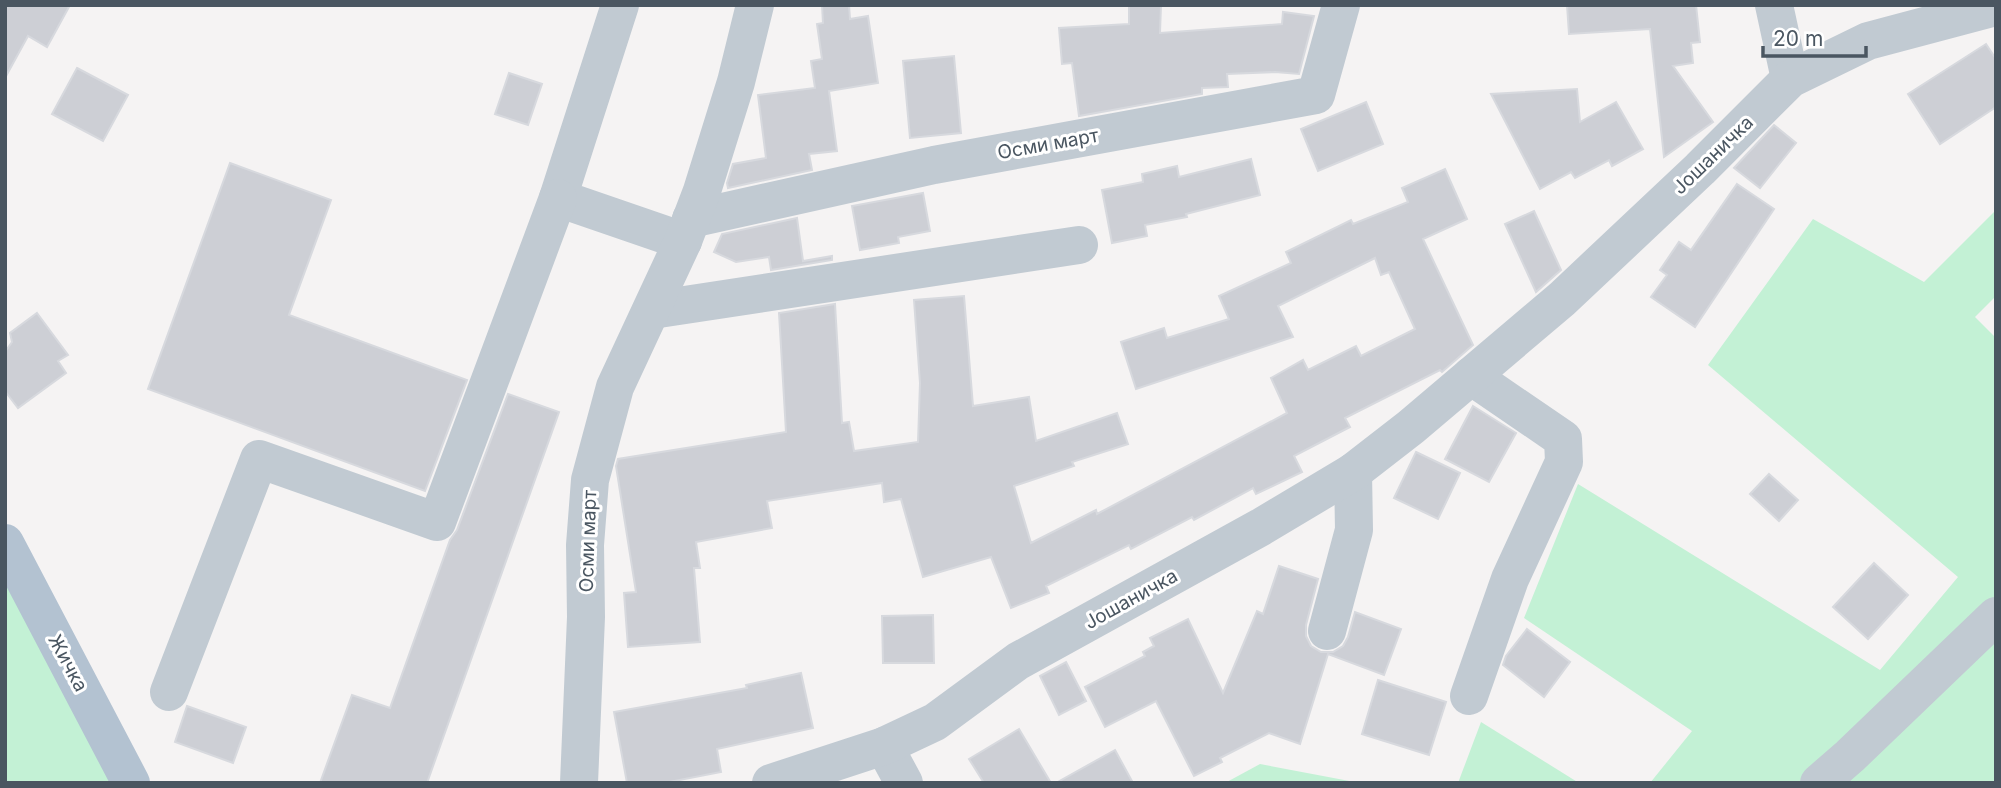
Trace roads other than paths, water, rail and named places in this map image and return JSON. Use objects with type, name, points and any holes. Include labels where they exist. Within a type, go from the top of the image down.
[{"type":"main road","name":"Жичка","points":[[5,543],[131,783]]},
{"type":"street","points":[[169,692],[259,459],[437,522],[558,198],[620,5]]},
{"type":"street","name":"Осми март","points":[[579,783],[586,617],[585,545],[590,480],[615,387],[652,310],[702,191],[736,82],[754,5]]},
{"type":"street","name":"Осми март","points":[[687,230],[934,165],[1316,95],[1342,5]]},
{"type":"street","points":[[1774,5],[1790,79]]},
{"type":"street","name":"Јошаничка","points":[[771,783],[884,746],[935,722],[1018,662],[1261,527],[1353,472],[1411,427],[1562,299],[1700,169],[1790,79],[1868,41],[1996,7]]},
{"type":"street","points":[[558,198],[687,230]]},
{"type":"street","points":[[652,310],[1079,245]]},
{"type":"street","points":[[1469,695],[1510,579],[1564,462],[1563,439],[1471,376]]},
{"type":"street","points":[[1327,631],[1354,530],[1353,472]]},
{"type":"street","points":[[1819,783],[1860,747],[1996,615]]},
{"type":"street","points":[[884,746],[904,783]]}]
